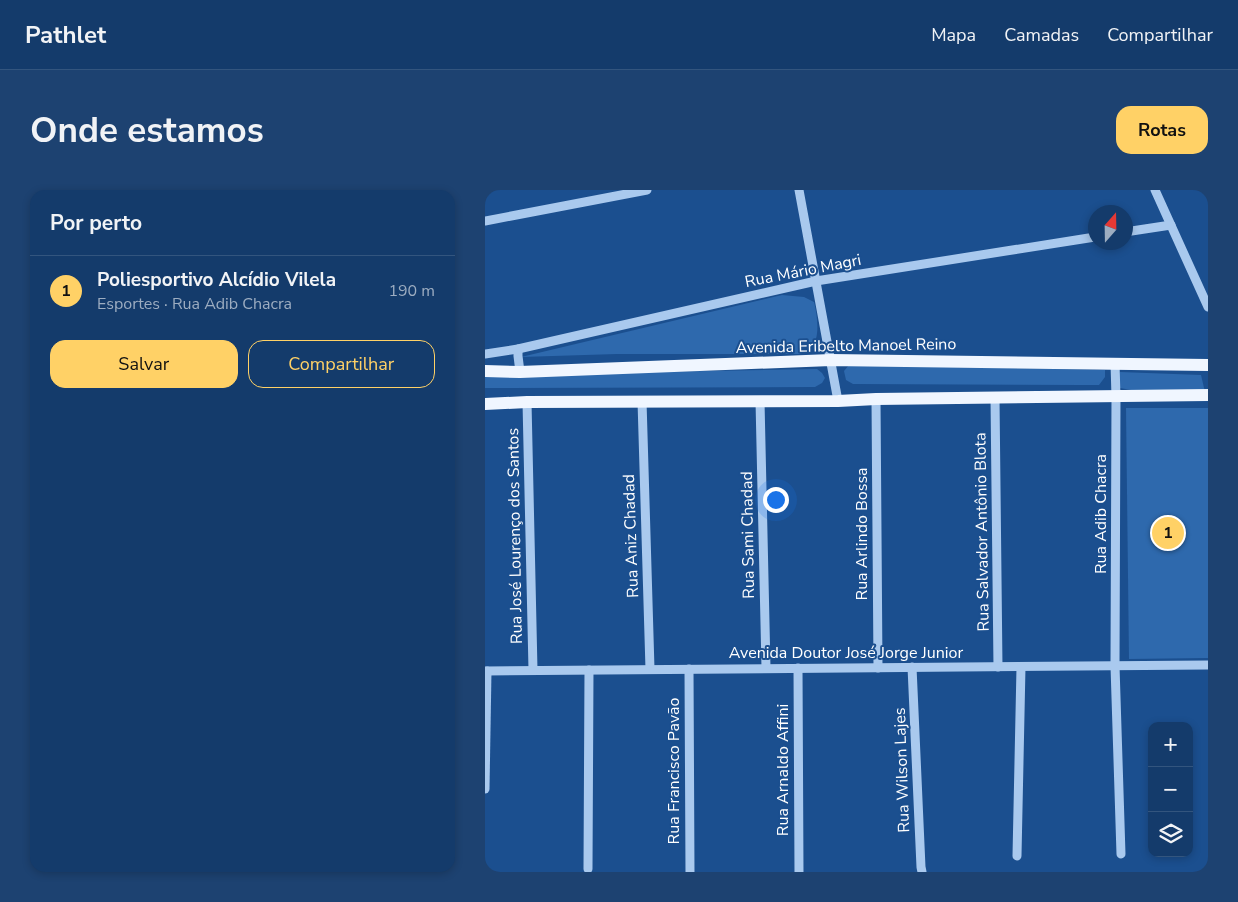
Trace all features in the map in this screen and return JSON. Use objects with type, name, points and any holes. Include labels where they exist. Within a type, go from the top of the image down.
[{"type":"main road","name":"Avenida Eribelto Manoel Reino","points":[[485,371],[520,372],[831,360],[1208,365]]},
{"type":"main road","points":[[485,404],[1208,395]]},
{"type":"street","points":[[485,221],[647,190]]},
{"type":"street","points":[[799,190],[838,401]]},
{"type":"street","points":[[1155,190],[1208,307]]},
{"type":"street","points":[[1133,231],[1171,225]]},
{"type":"street","name":"Rua Mário Magri","points":[[485,354],[816,281],[1088,238]]},
{"type":"street","points":[[518,348],[520,372]]},
{"type":"street","name":"Rua Adib Chacra","points":[[1115,363],[1115,666],[1121,854]]},
{"type":"street","name":"Rua Salvador Antônio Blota","points":[[995,398],[998,667]]},
{"type":"street","name":"Rua Sami Chadad","points":[[760,400],[767,668]]},
{"type":"street","name":"Rua Arlindo Bossa","points":[[876,400],[878,668]]},
{"type":"street","name":"Rua Aniz Chadad","points":[[642,401],[650,669]]},
{"type":"street","name":"Rua José Lourenço dos Santos","points":[[527,402],[533,670]]},
{"type":"street","name":"Avenida Doutor José Jorge Junior","points":[[486,671],[1208,665]]},
{"type":"street","name":"Rua Wilson Lajes","points":[[912,667],[922,872]]},
{"type":"street","points":[[1017,856],[1021,667]]},
{"type":"street","name":"Rua Arnaldo Affini","points":[[798,668],[799,872]]},
{"type":"street","name":"Rua Francisco Pavão","points":[[689,669],[690,872]]},
{"type":"street","points":[[588,869],[589,670]]},
{"type":"street","points":[[485,789],[486,671]]},
{"type":"shaded area","points":[[782,295],[804,297],[814,302],[817,319],[816,338],[811,347],[800,354],[617,354],[521,357]]},
{"type":"shaded area","points":[[849,365],[1105,370],[1105,377],[1099,385],[853,384],[846,380],[844,371]]},
{"type":"shaded area","points":[[817,369],[825,378],[822,383],[815,387],[485,388],[485,375]]},
{"type":"shaded area","points":[[1120,372],[1201,375],[1205,392],[1120,388],[1116,380]]},
{"type":"shaded area","points":[[1126,408],[1208,408],[1208,658],[1129,659]]},
{"type":"place","name":"Poliesportivo Alcídio Vilela","points":[[1168,533]]}]
